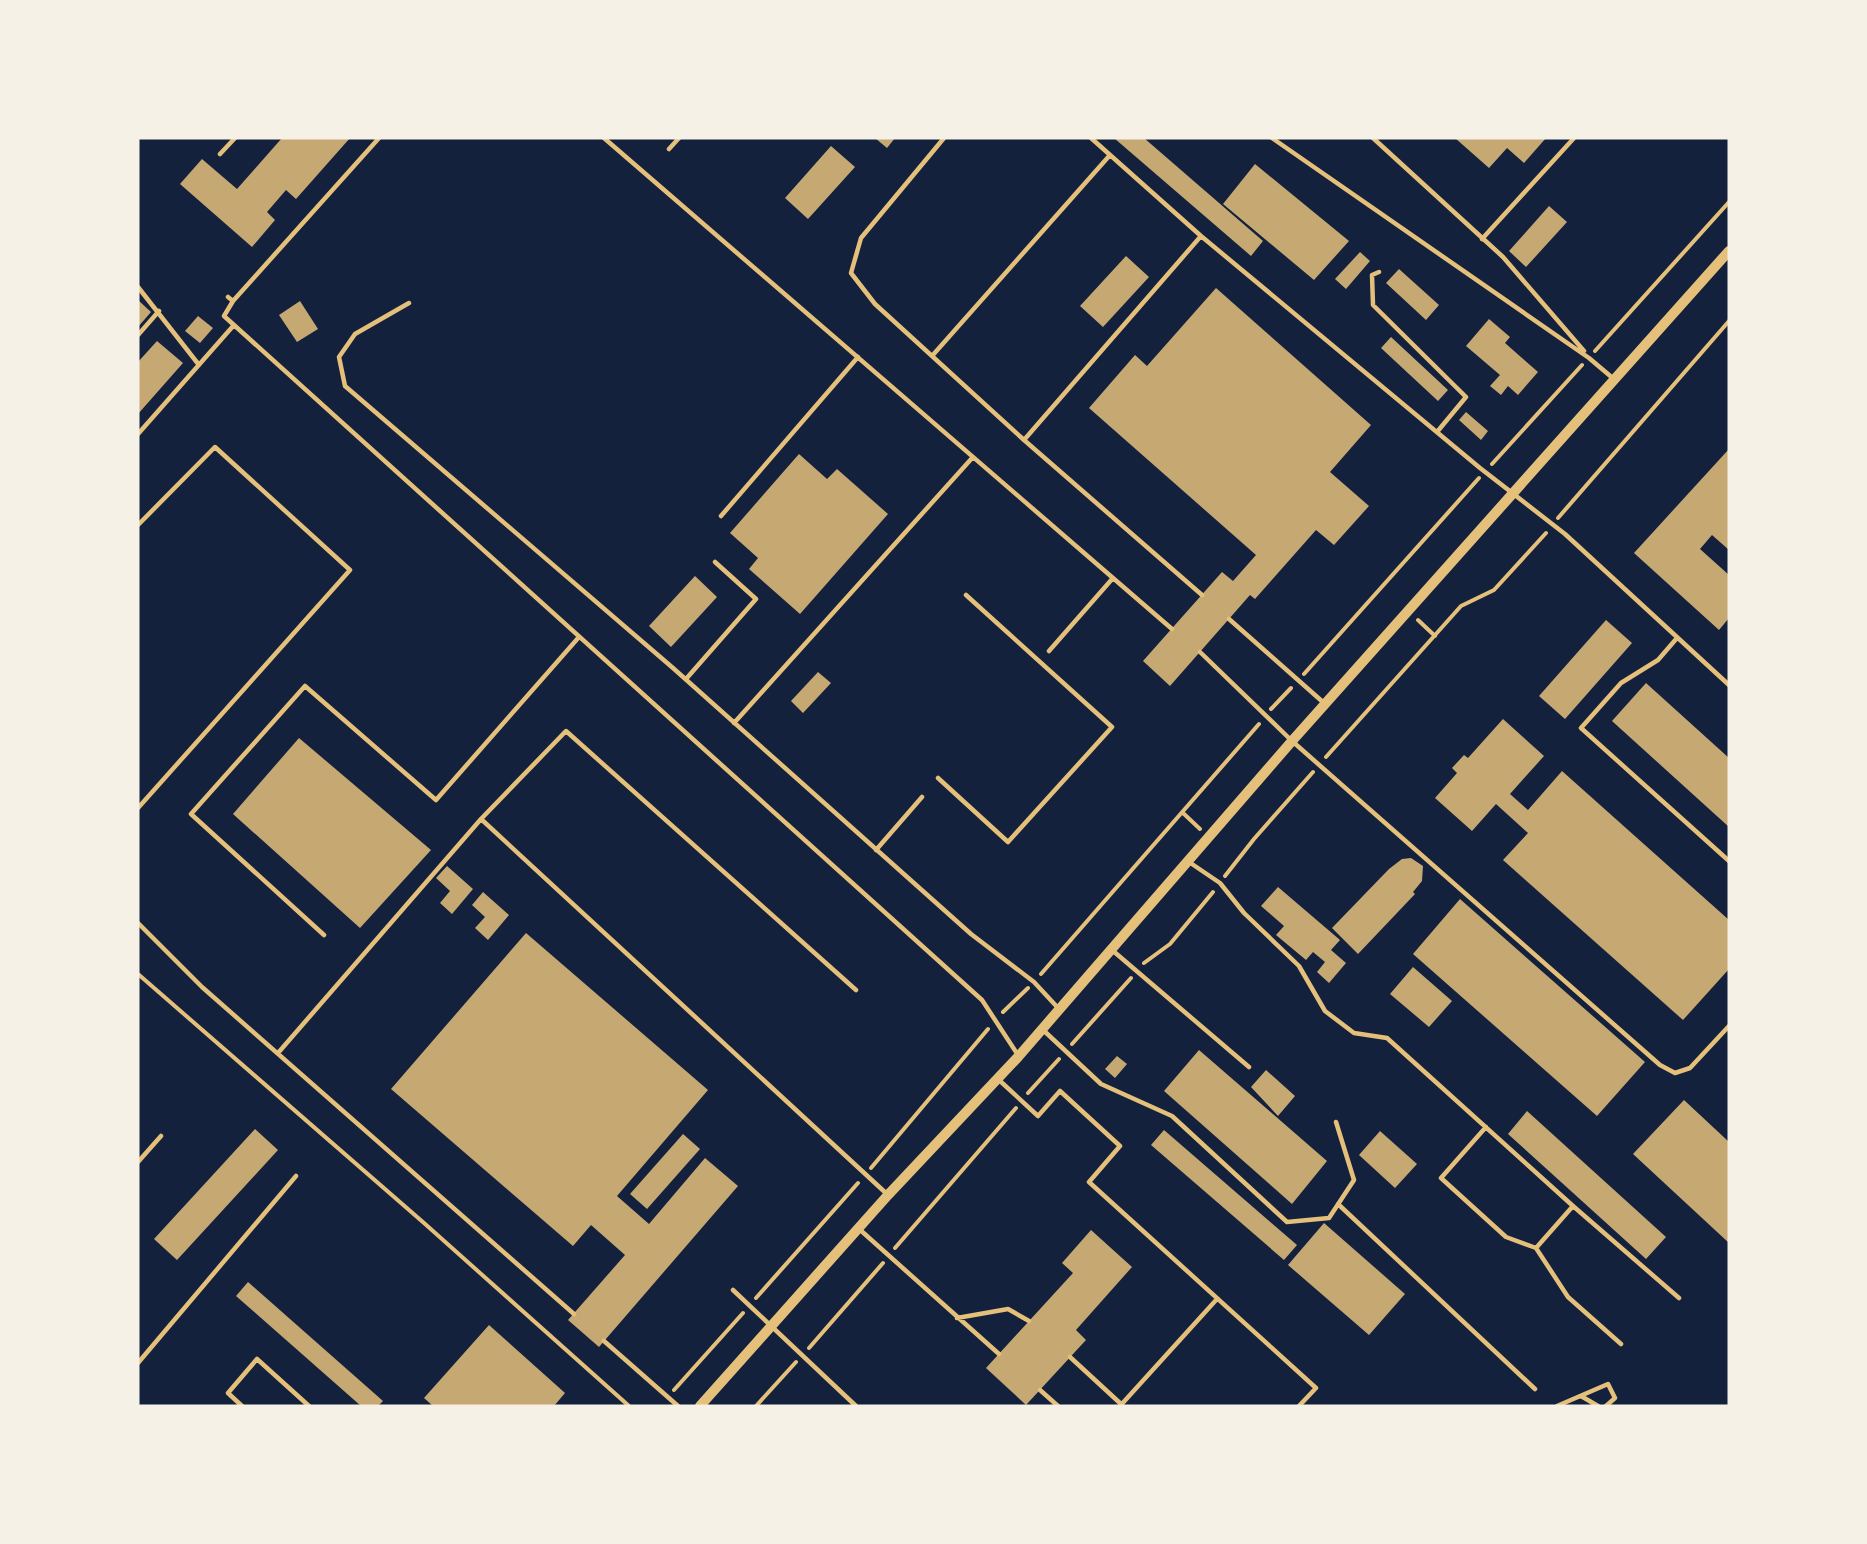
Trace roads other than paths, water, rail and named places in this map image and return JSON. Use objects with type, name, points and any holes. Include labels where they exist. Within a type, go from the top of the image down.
[{"type":"street","points":[[700,1406],[888,1195],[1018,1057],[1292,741],[1729,251]]},
{"type":"lane","points":[[220,154],[235,138]]},
{"type":"lane","points":[[379,138],[233,301],[224,316],[982,1000],[1018,1057]]},
{"type":"lane","points":[[604,138],[1172,628]]},
{"type":"lane","points":[[669,149],[679,138]]},
{"type":"lane","points":[[944,138],[861,238],[851,273],[875,304],[1024,440],[1202,595]]},
{"type":"lane","points":[[1091,138],[1201,236],[1485,472],[1553,524],[1729,685]]},
{"type":"lane","points":[[1272,138],[1589,358],[1615,380]]},
{"type":"lane","points":[[1373,138],[1503,257],[1589,358]]},
{"type":"lane","points":[[1482,239],[1574,138]]},
{"type":"lane","points":[[932,356],[1110,155]]},
{"type":"lane","points":[[1024,440],[1201,236]]},
{"type":"lane","points":[[1378,272],[1372,275],[1373,305],[1466,398],[1437,432]]},
{"type":"lane","points":[[138,287],[199,365]]},
{"type":"lane","points":[[228,297],[233,301]]},
{"type":"lane","points":[[409,303],[355,334],[339,357],[345,386],[686,679],[971,934],[1034,982],[1059,1009]]},
{"type":"lane","points":[[138,335],[159,311]]},
{"type":"lane","points":[[138,434],[234,325]]},
{"type":"lane","points":[[721,516],[858,357]]},
{"type":"lane","points":[[138,525],[215,447],[350,570],[138,808]]},
{"type":"lane","points":[[734,723],[973,457]]},
{"type":"lane","points":[[686,679],[756,599],[715,562]]},
{"type":"lane","points":[[1049,651],[1113,578]]},
{"type":"lane","points":[[938,778],[1008,842],[1112,727],[966,595]]},
{"type":"lane","points":[[1229,619],[1325,704]]},
{"type":"lane","points":[[324,935],[191,814],[305,686],[436,800],[579,637]]},
{"type":"lane","points":[[1677,638],[1658,660],[1621,683],[1581,728],[1729,861]]},
{"type":"lane","points":[[1200,652],[1292,741],[1660,1065],[1675,1073],[1690,1068],[1729,1026]]},
{"type":"lane","points":[[278,1053],[481,819],[566,731],[856,990]]},
{"type":"lane","points":[[876,850],[922,797]]},
{"type":"lane","points":[[481,819],[888,1195]]},
{"type":"lane","points":[[1189,861],[1220,883],[1244,913],[1299,966],[1325,1011],[1354,1033],[1387,1038],[1679,1298]]},
{"type":"lane","points":[[138,923],[202,987],[574,1314]]},
{"type":"lane","points":[[1112,950],[1249,1067]]},
{"type":"lane","points":[[1042,1029],[1101,1084],[1172,1116],[1287,1222],[1329,1218],[1354,1180],[1335,1122]]},
{"type":"lane","points":[[997,1078],[1038,1116],[1060,1091],[1120,1146],[1089,1182],[1316,1388],[1299,1406]]},
{"type":"lane","points":[[1486,1127],[1441,1178],[1506,1237],[1536,1248],[1568,1297],[1621,1344]]},
{"type":"lane","points":[[138,1162],[161,1136]]},
{"type":"lane","points":[[138,1363],[296,1176]]},
{"type":"lane","points":[[1338,1204],[1535,1389]]},
{"type":"lane","points":[[1536,1248],[1573,1206]]},
{"type":"lane","points":[[858,1228],[999,1354]]},
{"type":"lane","points":[[733,1290],[801,1357],[856,1406]]},
{"type":"lane","points":[[1070,1357],[1120,1405],[1217,1299]]},
{"type":"lane","points":[[957,1318],[1008,1309],[1029,1321]]},
{"type":"lane","points":[[604,1341],[678,1406]]},
{"type":"lane","points":[[242,1406],[228,1393],[257,1359],[309,1406]]},
{"type":"lane","points":[[1557,1406],[1608,1384],[1615,1398],[1606,1406]]},
{"type":"lane","points":[[1040,1390],[1058,1406]]},
{"type":"lane","points":[[1581,1396],[1598,1406]]}]
